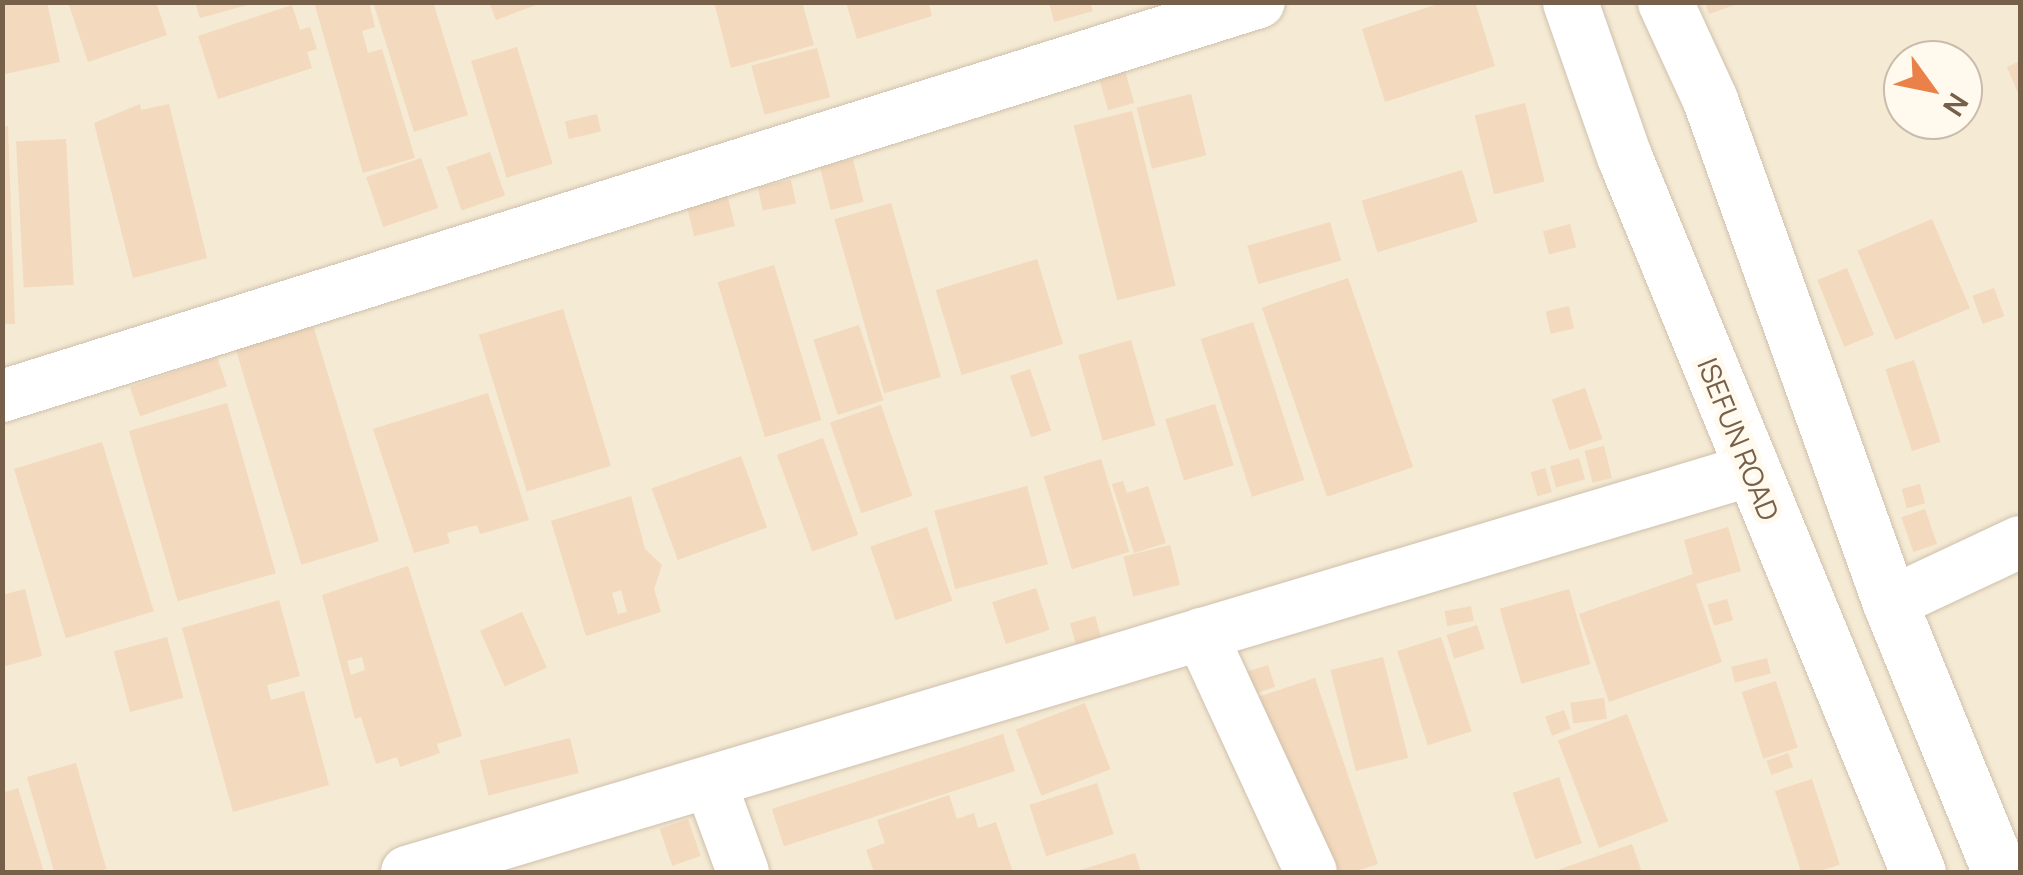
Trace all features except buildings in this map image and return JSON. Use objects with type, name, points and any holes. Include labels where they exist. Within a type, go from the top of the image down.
[{"type":"street","points":[[2,396],[1259,2]]},
{"type":"street","name":"ISEFUN ROAD","points":[[1570,2],[1751,470],[1918,872]]},
{"type":"street","points":[[1666,2],[1710,100],[1890,603],[2000,872]]},
{"type":"street","points":[[407,872],[1751,470]]},
{"type":"street","points":[[1890,603],[2020,542]]},
{"type":"street","points":[[1201,634],[1311,872]]},
{"type":"street","points":[[710,782],[743,872]]},
{"type":"shaded area","points":[[3,3],[2020,3],[2020,872],[3,872]]}]
